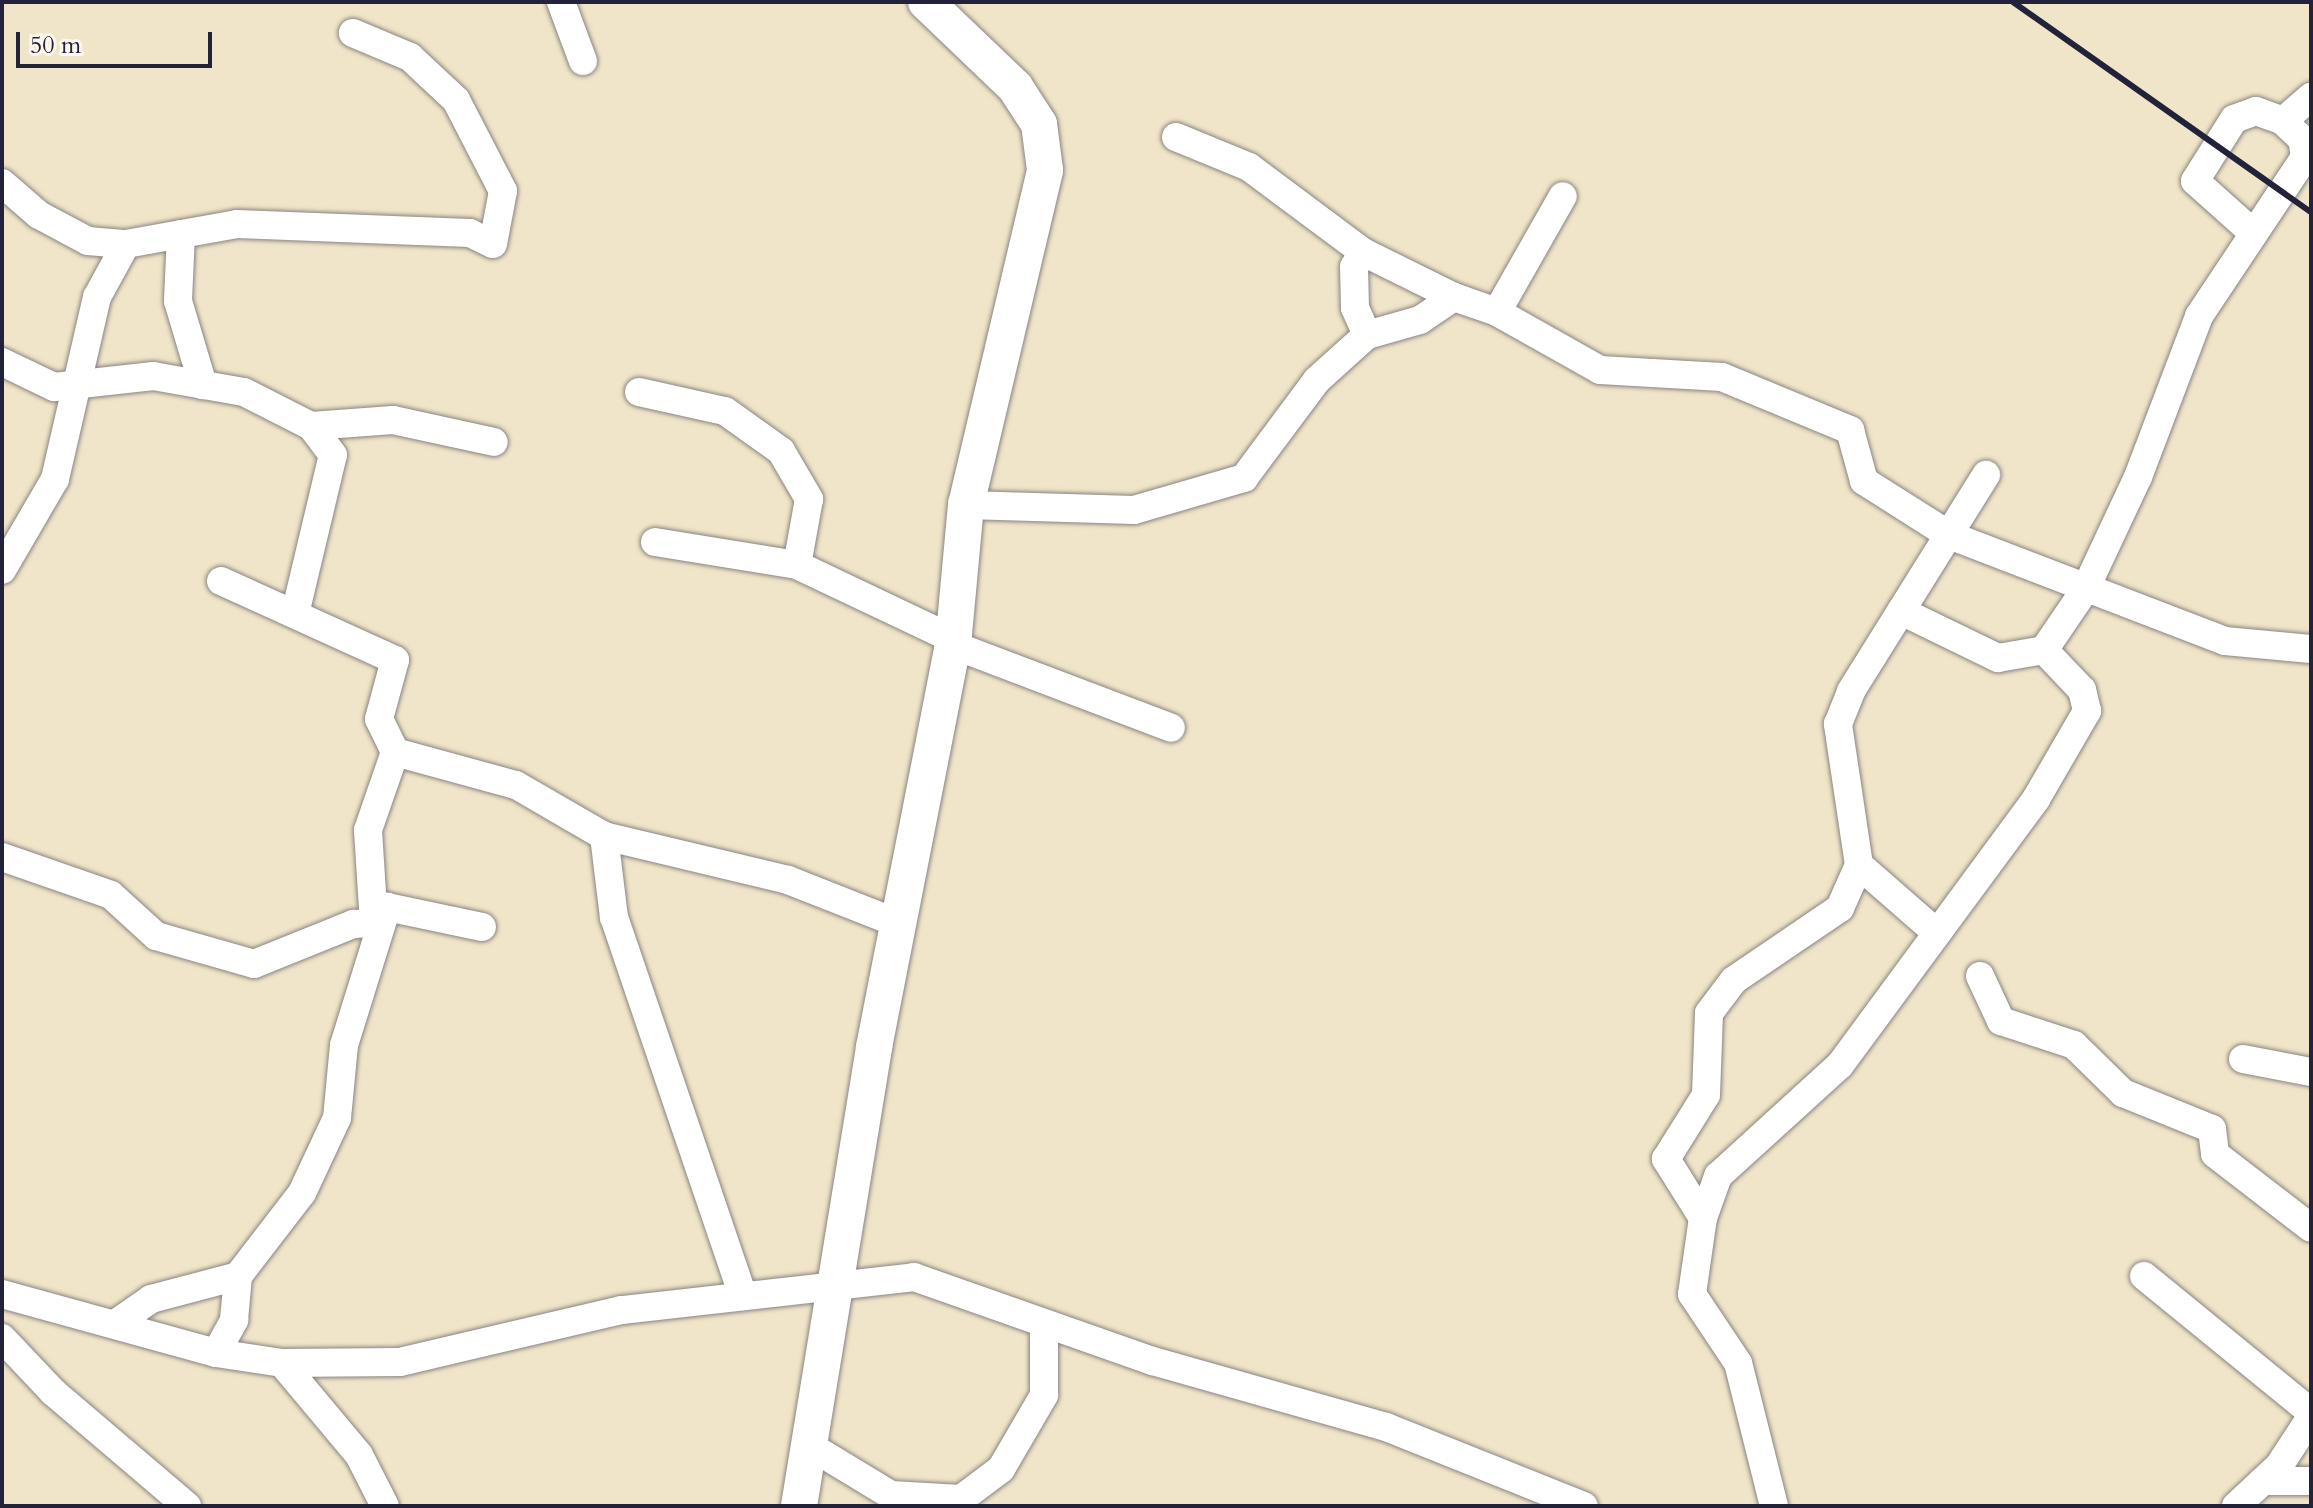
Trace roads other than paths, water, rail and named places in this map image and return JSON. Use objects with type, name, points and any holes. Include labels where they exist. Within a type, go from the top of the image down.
[{"type":"street","points":[[561,2],[583,61]]},
{"type":"street","points":[[799,1506],[897,923],[953,642],[966,505],[1045,170],[1039,124],[1015,87],[926,2]]},
{"type":"street","points":[[2,183],[39,215],[88,241],[126,244],[237,224],[470,233],[493,244],[503,191],[456,100],[410,57],[353,33]]},
{"type":"street","points":[[2283,121],[2311,97]]},
{"type":"street","points":[[1901,611],[1998,658],[2044,650],[2085,590],[2138,477],[2199,316],[2251,231],[2305,157],[2302,139],[2283,121],[2256,111],[2234,119],[2195,181],[2251,231]]},
{"type":"street","points":[[1176,137],[1249,167],[1363,252],[1454,297],[1497,312],[1600,370],[1722,377],[1850,430],[1864,481],[1949,535],[2085,590],[2225,641],[2311,649]]},
{"type":"street","points":[[1497,312],[1563,196]]},
{"type":"street","points":[[181,234],[178,301],[203,385]]},
{"type":"street","points":[[2,570],[55,479],[83,381],[97,297],[126,244]]},
{"type":"street","points":[[1363,252],[1354,267],[1355,308],[1367,335]]},
{"type":"street","points":[[966,505],[1134,510],[1244,478],[1317,380],[1367,335],[1420,320],[1454,297]]},
{"type":"street","points":[[2,362],[15,383],[54,387],[83,381],[153,376],[244,392],[311,426],[333,455],[295,614]]},
{"type":"street","points":[[639,392],[725,411],[781,451],[809,499],[797,565]]},
{"type":"street","points":[[311,426],[393,420],[494,442]]},
{"type":"street","points":[[1703,1218],[1666,1159],[1706,1095],[1709,1013],[1734,980],[1840,908],[1859,865],[1838,724],[1901,611],[1986,475]]},
{"type":"street","points":[[655,542],[797,565],[953,642],[1171,728]]},
{"type":"street","points":[[221,581],[395,660],[379,719],[395,752],[368,830],[373,908],[383,915]]},
{"type":"street","points":[[1774,1506],[1738,1363],[1692,1294],[1703,1218],[1718,1176],[1840,1065],[2036,799],[2087,711],[2082,690],[2044,650]]},
{"type":"street","points":[[395,752],[516,785],[604,836],[788,880],[897,923]]},
{"type":"street","points":[[604,836],[614,917],[743,1296]]},
{"type":"street","points":[[2,857],[111,895],[156,936],[254,964],[383,915],[482,927]]},
{"type":"street","points":[[1859,865],[1937,933]]},
{"type":"street","points":[[216,1353],[234,1320],[238,1276],[302,1193],[337,1118],[344,1045],[383,915]]},
{"type":"street","points":[[1980,976],[2001,1021],[2074,1045],[2123,1093],[2212,1129],[2215,1154],[2311,1228]]},
{"type":"street","points":[[2243,1059],[2311,1072]]},
{"type":"street","points":[[115,1324],[151,1299],[238,1276]]},
{"type":"street","points":[[2144,1276],[2311,1414],[2263,1481],[2236,1506]]},
{"type":"street","points":[[2,1294],[216,1353],[282,1363],[400,1362],[622,1310],[838,1283],[914,1277],[1044,1324],[1386,1427],[1584,1506]]},
{"type":"street","points":[[810,1446],[891,1495],[961,1499],[1001,1469],[1044,1395],[1044,1324]]},
{"type":"street","points":[[2,1338],[53,1392],[187,1506]]},
{"type":"street","points":[[282,1363],[359,1455],[385,1506]]},
{"type":"street","points":[[2263,1481],[2311,1481]]},
{"type":"railway","points":[[2013,2],[2311,212]]}]
